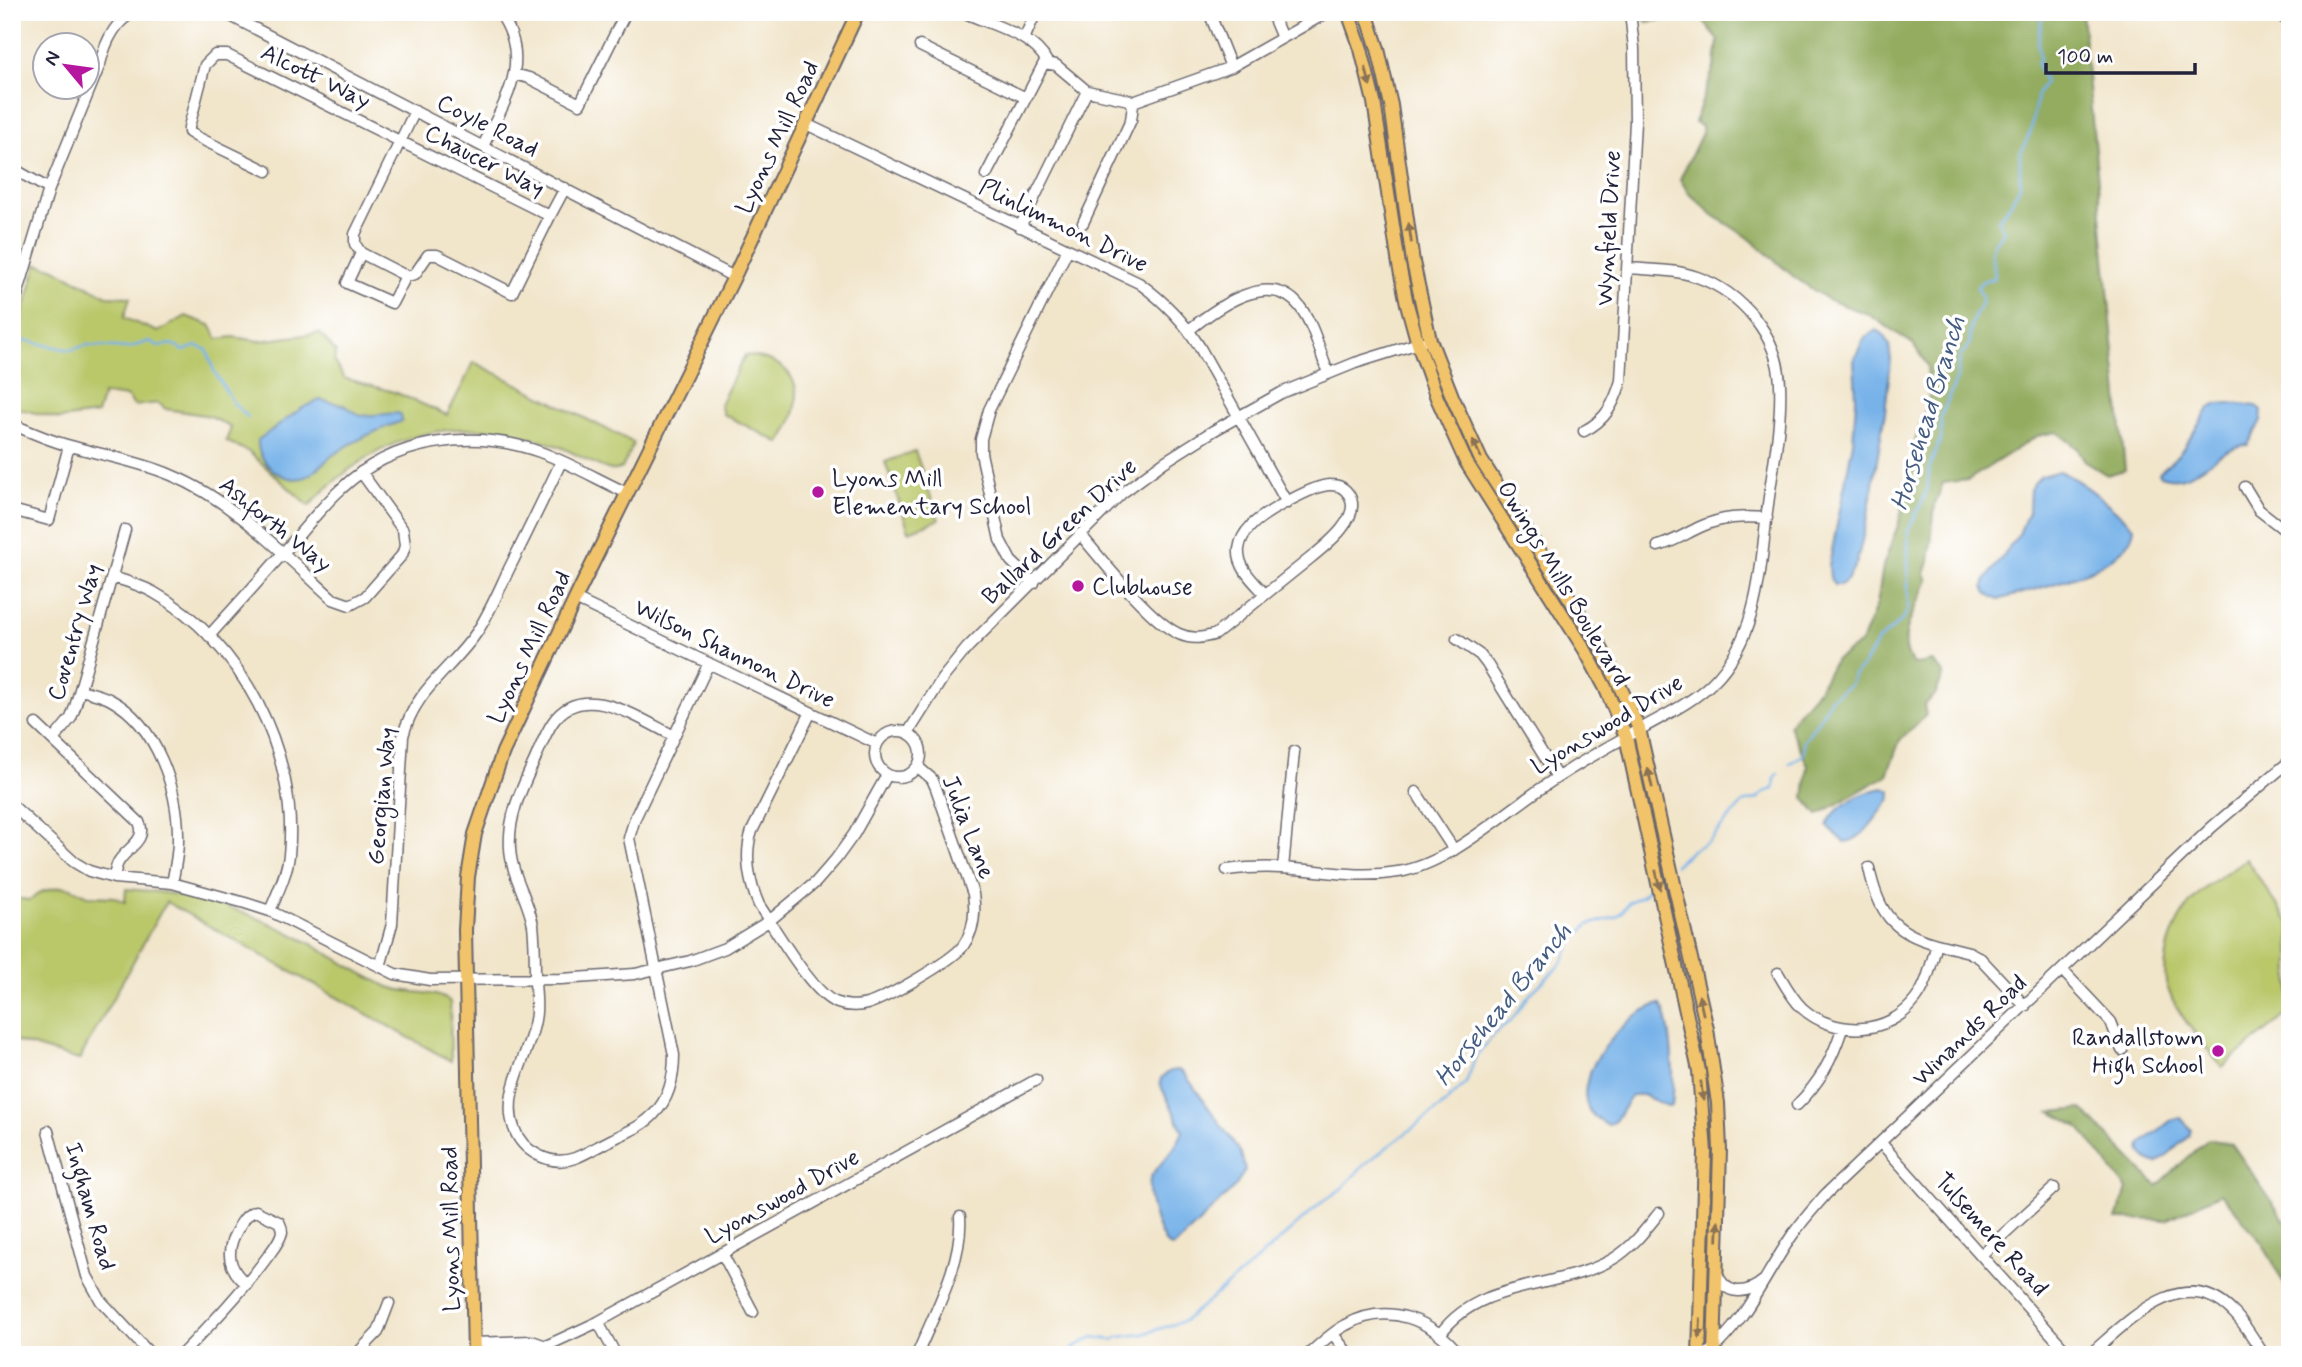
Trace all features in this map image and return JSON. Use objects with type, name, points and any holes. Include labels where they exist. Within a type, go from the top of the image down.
[{"type":"main road","name":"Lyons Mill Road","points":[[473,1349],[466,905],[478,825],[503,752],[575,599],[734,277],[858,12]]},
{"type":"main road","name":"Owings Mills Boulevard","points":[[1348,12],[1361,49],[1374,102],[1399,265],[1424,342],[1437,398],[1466,462],[1585,650],[1605,687],[1626,737],[1692,1031],[1703,1103],[1705,1152],[1699,1355]]},
{"type":"main road","name":"Owings Mills Boulevard","points":[[1366,12],[1391,105],[1424,342],[1481,460],[1598,644],[1639,729],[1707,1029],[1718,1103],[1720,1150],[1711,1353]]},
{"type":"street","points":[[12,312],[49,189],[108,40],[125,17],[134,12]]},
{"type":"street","name":"Coyle Road","points":[[223,12],[734,277]]},
{"type":"street","points":[[483,146],[512,85],[516,59],[512,33],[499,12]]},
{"type":"street","points":[[514,74],[529,78],[580,104],[626,12]]},
{"type":"street","points":[[963,12],[1024,39],[1044,55],[1047,62],[1056,65],[1087,91],[1133,102],[1231,67],[1328,12]]},
{"type":"street","points":[[1024,39],[1036,12]]},
{"type":"street","points":[[1271,12],[1282,38]]},
{"type":"street","name":"Wynfield Drive","points":[[1584,431],[1604,417],[1612,406],[1621,381],[1636,79],[1630,12]]},
{"type":"street","points":[[2274,12],[2290,22]]},
{"type":"street","points":[[1210,13],[1231,67]]},
{"type":"street","points":[[920,46],[1026,98]]},
{"type":"street","name":"Alcott Way","points":[[267,171],[197,138],[190,132],[205,65],[215,55],[227,55],[400,141]]},
{"type":"street","points":[[986,175],[1044,63],[1047,62]]},
{"type":"street","points":[[1020,228],[1087,91]]},
{"type":"street","points":[[1083,223],[1131,120],[1133,102]]},
{"type":"street","points":[[361,253],[347,283],[391,303],[406,276],[361,253],[355,244],[355,234],[415,111]]},
{"type":"street","name":"Plinlimmon Drive","points":[[806,124],[1139,283],[1160,298],[1189,330],[1287,503]]},
{"type":"street","name":"Chaucer Way","points":[[400,141],[550,216]]},
{"type":"street","points":[[12,168],[49,189]]},
{"type":"street","name":"Chaucer Way","points":[[406,276],[415,274],[428,255],[437,255],[512,293],[565,188]]},
{"type":"street","points":[[1034,583],[1011,561],[1000,540],[981,453],[981,439],[989,410],[1069,249]]},
{"type":"street","name":"Lyonswood Drive","points":[[1227,870],[1283,868],[1343,876],[1382,874],[1418,867],[1454,850],[1557,777],[1704,690],[1733,656],[1746,631],[1757,594],[1780,393],[1778,365],[1764,332],[1742,303],[1713,284],[1679,272],[1628,268]]},
{"type":"street","points":[[1189,330],[1209,313],[1249,293],[1270,290],[1278,292],[1294,301],[1306,316],[1328,373]]},
{"type":"street","name":"Ballard Green Drive","points":[[908,733],[952,665],[1122,493],[1164,462],[1281,393],[1328,373],[1424,342]]},
{"type":"street","name":"Ashforth Way","points":[[12,424],[69,446],[169,474],[188,483],[223,503],[333,599],[350,605],[365,597],[402,555],[405,539],[403,530],[361,472]]},
{"type":"street","points":[[209,636],[342,487],[378,461],[417,446],[465,439],[513,445],[540,452],[627,493]]},
{"type":"street","points":[[12,510],[49,520],[69,446]]},
{"type":"street","name":"Georgian Way","points":[[380,967],[392,924],[403,736],[406,724],[426,689],[466,646],[486,618],[561,462]]},
{"type":"street","points":[[1080,534],[1162,624],[1180,635],[1192,638],[1216,634],[1265,594],[1332,538],[1350,518],[1351,499],[1345,490],[1332,485],[1321,486],[1287,503],[1249,528],[1239,551],[1242,566],[1265,594]]},
{"type":"street","points":[[2245,488],[2259,510],[2290,534]]},
{"type":"street","points":[[1658,546],[1671,543],[1697,528],[1724,519],[1745,516],[1767,518]]},
{"type":"street","name":"Coventry Way","points":[[54,740],[71,718],[81,690],[125,530]]},
{"type":"street","points":[[112,577],[153,592],[173,605],[209,636],[251,692],[271,733],[284,776],[290,826],[289,858],[270,911]]},
{"type":"street","name":"Wilson Shannon Drive","points":[[575,599],[877,744]]},
{"type":"street","points":[[1457,639],[1480,655],[1487,664],[1557,777]]},
{"type":"street","points":[[674,736],[619,709],[596,703],[571,706],[554,721],[520,793],[510,833],[511,861],[533,925],[535,1022],[511,1096],[510,1112],[514,1129],[527,1148],[558,1161],[573,1158],[643,1123],[654,1115],[665,1100],[672,1079],[674,1055],[629,838],[635,818],[709,663]]},
{"type":"street","points":[[81,690],[99,695],[124,709],[149,739],[160,758],[174,797],[177,819],[177,858],[172,883]]},
{"type":"street","name":"Julia Lane","points":[[810,714],[748,842],[747,851],[754,895],[769,921],[817,988],[833,1002],[865,1005],[874,1001],[955,955],[971,932],[975,906],[973,894],[936,788],[932,779],[918,767]]},
{"type":"street","points":[[36,724],[134,816],[142,827],[139,839],[117,862],[114,878]]},
{"type":"street","points":[[899,730],[908,733],[915,737],[922,751],[918,767],[904,777],[887,775],[876,761],[877,744],[890,732],[899,730]]},
{"type":"street","points":[[1283,868],[1294,752]]},
{"type":"street","name":"Winands Road","points":[[1711,1353],[1752,1304],[1801,1223],[1826,1195],[2212,827],[2290,761]]},
{"type":"street","points":[[12,805],[74,862],[89,871],[114,878],[172,883],[270,911],[380,967],[412,979],[466,981],[603,977],[656,970],[690,961],[725,948],[769,921],[816,882],[836,859],[854,834],[887,775]]},
{"type":"street","points":[[1416,792],[1454,850]]},
{"type":"street","points":[[1869,868],[1874,891],[1885,913],[1907,934],[1919,940],[1969,952],[1980,958],[2025,1006]]},
{"type":"street","points":[[1778,973],[1800,1006],[1814,1017],[1842,1029],[1883,1024],[1914,1002],[1927,978],[1937,944]]},
{"type":"street","points":[[2062,970],[2111,1022],[2122,1050]]},
{"type":"street","points":[[1797,1105],[1814,1089],[1824,1073],[1842,1029]]},
{"type":"street","name":"Lyonswood Drive","points":[[534,1355],[1036,1080]]},
{"type":"street","name":"Ingham Road","points":[[48,1131],[87,1276],[100,1301],[151,1355]]},
{"type":"street","name":"Tulsemere Road","points":[[1881,1143],[2070,1355]]},
{"type":"street","points":[[1982,1254],[2054,1188]]},
{"type":"street","points":[[181,1355],[247,1284],[282,1233],[279,1222],[256,1210],[244,1219],[233,1236],[229,1250],[233,1271],[247,1284]]},
{"type":"street","points":[[1441,1333],[1459,1313],[1481,1300],[1590,1270],[1616,1257],[1641,1235],[1659,1213]]},
{"type":"street","points":[[917,1355],[955,1262],[961,1236],[960,1217]]},
{"type":"street","points":[[722,1253],[753,1311]]},
{"type":"street","points":[[1716,1272],[1722,1285],[1738,1292],[1753,1289],[1768,1276]]},
{"type":"street","points":[[2089,1355],[2149,1306],[2162,1298],[2189,1293],[2212,1298],[2231,1309],[2264,1355]]},
{"type":"street","points":[[356,1355],[377,1332],[388,1303]]},
{"type":"street","points":[[1308,1355],[1333,1334],[1359,1319],[1387,1314],[1414,1318],[1441,1333],[1460,1355]]},
{"type":"street","points":[[598,1322],[616,1355]]},
{"type":"street","points":[[1333,1334],[1349,1355]]},
{"type":"street","points":[[473,1349],[532,1341],[547,1346]]},
{"type":"green space","points":[[1645,12],[2082,12],[2125,470],[2107,475],[2086,462],[2077,448],[2057,432],[2037,436],[1968,480],[1943,483],[1935,504],[1929,562],[1925,574],[1928,580],[1910,621],[1905,642],[1912,663],[1932,661],[1944,674],[1935,695],[1924,705],[1926,715],[1900,740],[1887,775],[1818,815],[1804,798],[1808,765],[1789,726],[1818,690],[1834,661],[1861,643],[1877,604],[1883,566],[1898,525],[1909,484],[1916,438],[1929,399],[1927,365],[1913,344],[1868,314],[1829,300],[1794,277],[1749,238],[1713,215],[1688,192],[1680,179],[1702,133],[1702,128],[1695,122],[1715,64],[1718,41],[1700,16],[1646,22]]},
{"type":"green space","points":[[37,264],[53,268],[107,296],[130,297],[124,318],[158,332],[186,316],[210,325],[218,339],[233,337],[259,341],[320,333],[336,352],[334,360],[344,378],[397,393],[447,415],[474,362],[634,443],[622,468],[612,470],[600,467],[558,446],[523,435],[455,429],[423,434],[364,460],[336,480],[309,506],[249,452],[226,441],[231,428],[210,416],[166,409],[158,403],[134,406],[128,397],[103,394],[97,414],[59,419],[12,407],[12,352]]},
{"type":"green space","points":[[745,355],[779,365],[795,384],[795,411],[780,443],[723,414],[720,404]]},
{"type":"green space","points":[[915,451],[939,520],[909,531],[885,462]]},
{"type":"green space","points":[[2246,859],[2290,924],[2290,1012],[2222,1067],[2190,1027],[2169,993],[2166,964],[2174,929],[2189,904],[2209,885]]},
{"type":"green space","points":[[60,887],[71,888],[88,896],[114,897],[125,902],[126,889],[171,894],[215,904],[279,928],[389,987],[444,998],[450,1002],[451,1061],[166,902],[79,1060],[12,1040],[12,898],[30,900],[41,892]]},
{"type":"green space","points":[[2082,1109],[2157,1186],[2208,1139],[2232,1144],[2290,1228],[2290,1295],[2262,1243],[2221,1193],[2167,1220],[2117,1219],[2127,1189],[2079,1127],[2051,1112]]},
{"type":"water","points":[[1877,330],[1883,334],[1889,345],[1891,360],[1868,515],[1857,562],[1847,580],[1840,585],[1834,585],[1829,566],[1853,442],[1856,399],[1854,359],[1865,337]]},
{"type":"water","points":[[320,400],[344,405],[361,416],[398,413],[402,421],[349,445],[308,476],[299,479],[282,476],[262,457],[258,440],[302,408]]},
{"type":"water","points":[[2217,404],[2257,406],[2262,410],[2261,421],[2248,445],[2225,452],[2184,477],[2161,476],[2159,473],[2179,454],[2209,409]]},
{"type":"water","points":[[2059,471],[2089,489],[2134,527],[2129,542],[2117,555],[2078,576],[1998,600],[1987,593],[1984,587],[1986,579],[2019,534],[2029,510],[2030,489],[2041,476]]},
{"type":"water","points":[[1883,788],[1891,791],[1891,798],[1858,837],[1844,842],[1827,826],[1842,806]]},
{"type":"water","points":[[1660,1004],[1670,1036],[1672,1105],[1669,1107],[1643,1095],[1632,1095],[1615,1121],[1608,1125],[1591,1113],[1585,1097],[1588,1078],[1597,1058],[1611,1039],[1627,1023]]},
{"type":"water","points":[[1178,1070],[1184,1073],[1241,1153],[1245,1170],[1236,1186],[1174,1247],[1168,1246],[1159,1230],[1149,1188],[1154,1172],[1174,1148],[1183,1131],[1160,1084],[1161,1078],[1170,1071]]},
{"type":"water","points":[[2181,1118],[2191,1130],[2189,1136],[2157,1164],[2147,1159],[2142,1154],[2141,1144],[2173,1119]]},
{"type":"waterway","name":"Horsehead Branch","points":[[1789,764],[1804,754],[1804,741],[1831,698],[1850,685],[1853,675],[1863,666],[1877,642],[1904,618],[1908,608],[1908,531],[1927,491],[1930,465],[1941,438],[1941,417],[1957,378],[1960,357],[1970,343],[1972,322],[1982,302],[1977,287],[1983,281],[1994,278],[1991,250],[2004,231],[1998,220],[2020,186],[2020,155],[2031,131],[2037,95],[2045,82],[2037,64],[2040,59],[2038,43],[2043,12]]},
{"type":"waterway","points":[[17,339],[70,350],[88,345],[128,348],[150,341],[159,346],[173,345],[183,351],[197,346],[207,350],[214,371],[234,404],[248,417]]},
{"type":"waterway","name":"Horsehead Branch","points":[[1675,865],[1692,850],[1708,842],[1743,803],[1757,799],[1774,789],[1775,778],[1779,773]]},
{"type":"waterway","name":"Horsehead Branch","points":[[1069,1355],[1075,1347],[1093,1337],[1113,1340],[1184,1321],[1321,1203],[1341,1189],[1366,1163],[1441,1107],[1466,1083],[1476,1056],[1499,1029],[1510,1022],[1531,993],[1562,963],[1572,942],[1588,925],[1616,917],[1629,902],[1642,896],[1655,883]]},
{"type":"place","name":"Lyons Mill Elementary School","points":[[818,492]]},
{"type":"place","name":"Clubhouse","points":[[1078,586]]},
{"type":"place","name":"Randallstown High School","points":[[2218,1051]]}]
